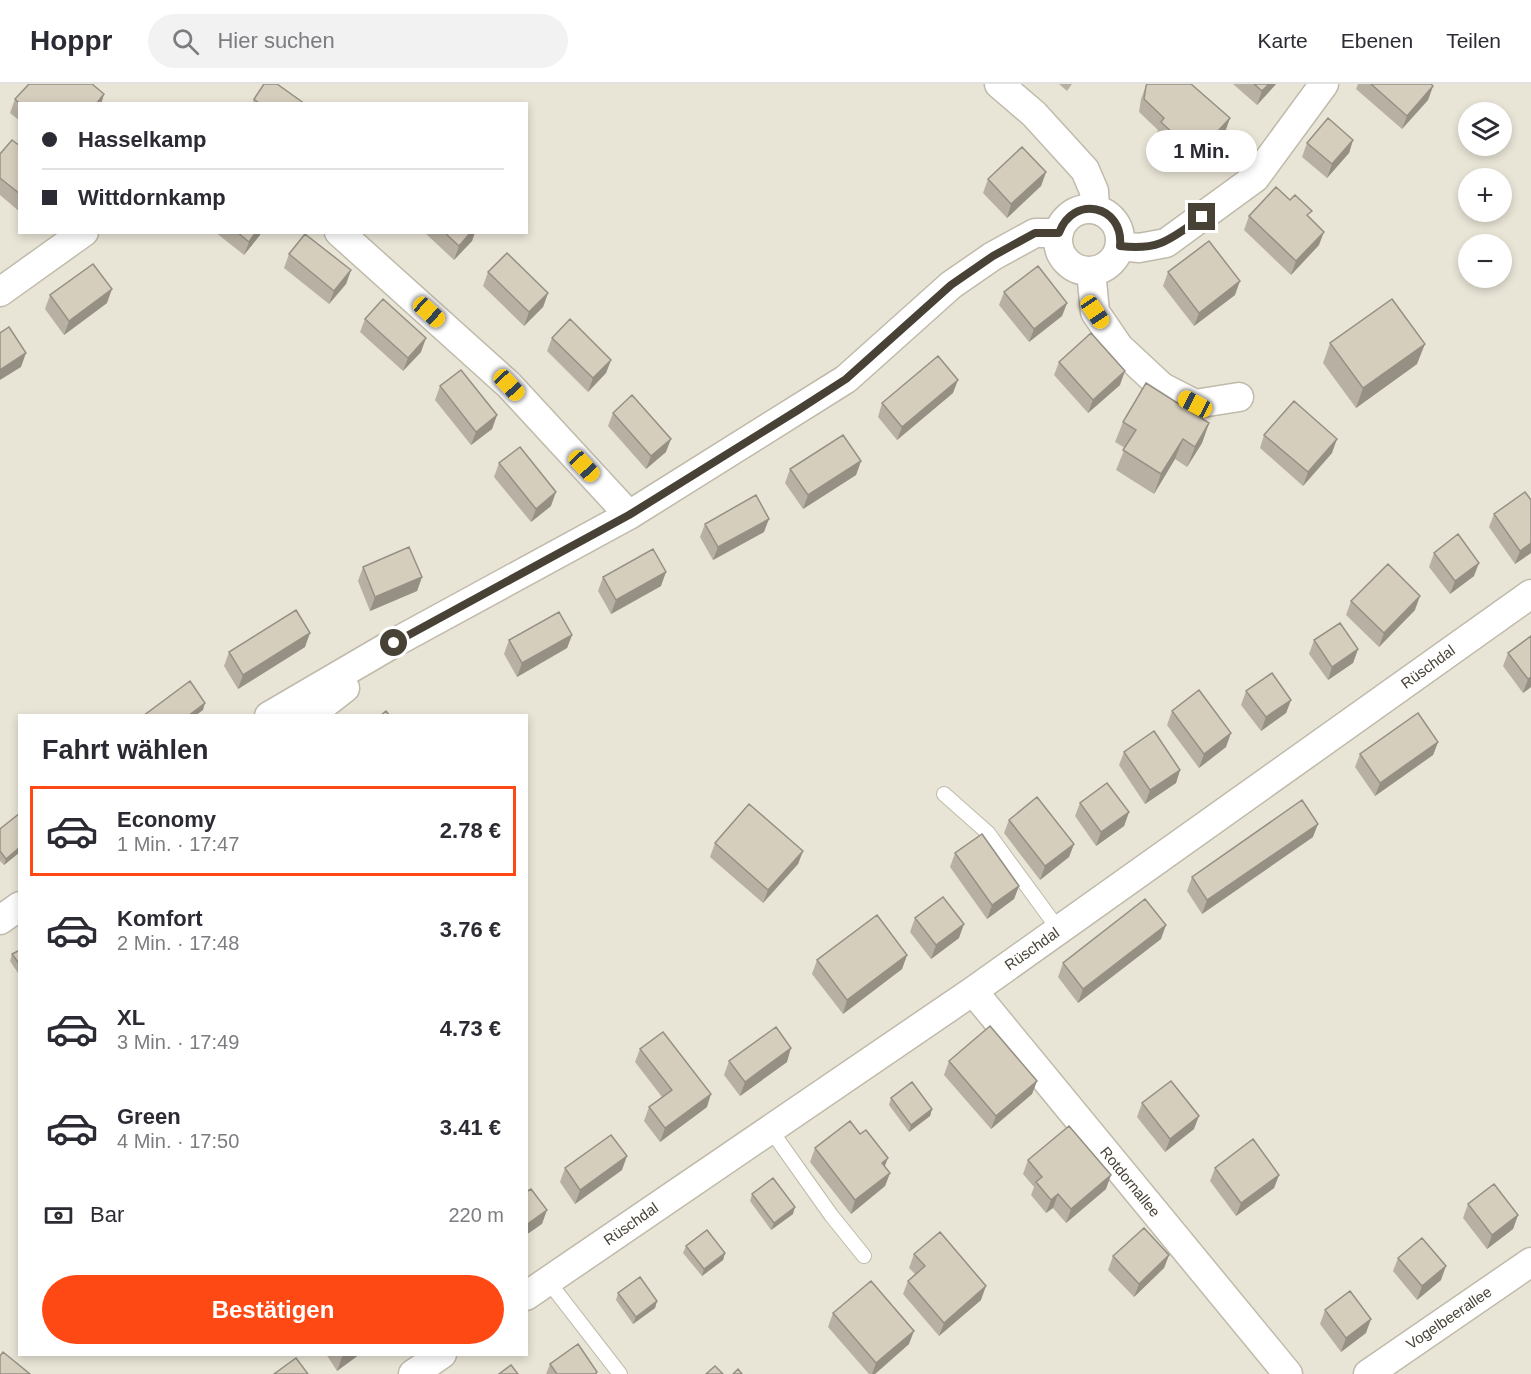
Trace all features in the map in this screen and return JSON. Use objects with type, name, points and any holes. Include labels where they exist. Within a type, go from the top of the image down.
[{"type":"street","points":[[999,84],[1034,114],[1085,170],[1094,191],[1095,209]]},
{"type":"street","points":[[1120,246],[1139,248],[1166,243],[1255,178],[1324,84]]},
{"type":"street","points":[[1085,209],[1095,209],[1102,211],[1115,222],[1121,238],[1120,246],[1110,264],[1101,269],[1081,270],[1065,260],[1060,252],[1059,233],[1068,216],[1085,209]]},
{"type":"street","points":[[272,714],[394,643],[629,515],[846,379],[951,285],[993,256],[1035,233],[1059,233]]},
{"type":"street","points":[[0,292],[81,234]]},
{"type":"street","points":[[341,234],[509,385],[629,515]]},
{"type":"street","points":[[1091,271],[1095,312],[1119,347],[1162,387],[1195,404],[1239,397]]},
{"type":"street","name":"Rüschdal","points":[[537,1289],[973,991],[1531,594]]},
{"type":"street","points":[[312,714],[344,689],[394,643]]},
{"type":"street","points":[[0,920],[18,907]]},
{"type":"street","name":"Rotdornallee","points":[[973,991],[1288,1374]]},
{"type":"street","name":"Vogelbeerallee","points":[[1368,1374],[1531,1262]]},
{"type":"street","points":[[413,1374],[438,1356]]},
{"type":"lane","points":[[944,794],[988,833],[1059,930]]},
{"type":"lane","points":[[770,1129],[831,1215],[864,1256]]},
{"type":"lane","points":[[537,1289],[620,1374]]},
{"type":"shaded area","points":[[0,84],[1531,84],[1531,1374],[0,1374]]},
{"type":"building","points":[[29,84],[92,84],[104,94],[98,102],[18,102],[15,99]]},
{"type":"building","points":[[264,84],[277,84],[302,102],[258,102],[254,99]]},
{"type":"building","points":[[1147,84],[1191,84],[1230,118],[1206,144],[1194,146],[1181,134],[1177,137],[1161,122],[1164,118],[1144,99]]},
{"type":"building","points":[[1254,84],[1269,84],[1262,91]]},
{"type":"building","points":[[1371,84],[1431,84],[1433,86],[1407,116]]},
{"type":"building","points":[[1328,118],[1353,140],[1332,164],[1307,143]]},
{"type":"building","points":[[12,140],[18,144],[18,192],[0,178],[0,154]]},
{"type":"building","points":[[1022,147],[1046,172],[1011,204],[988,179]]},
{"type":"building","points":[[1276,187],[1290,200],[1295,195],[1312,211],[1307,215],[1324,232],[1296,261],[1249,216]]},
{"type":"building","points":[[239,234],[255,234],[249,242]]},
{"type":"building","points":[[305,234],[351,270],[334,291],[289,254]]},
{"type":"building","points":[[446,234],[469,234],[459,246]]},
{"type":"building","points":[[1209,241],[1240,281],[1199,313],[1168,272]]},
{"type":"building","points":[[507,253],[548,293],[529,312],[488,272]]},
{"type":"building","points":[[93,264],[112,289],[69,321],[50,295]]},
{"type":"building","points":[[1038,266],[1067,303],[1034,329],[1004,292]]},
{"type":"building","points":[[383,299],[426,338],[408,358],[365,319]]},
{"type":"building","points":[[1392,299],[1425,344],[1363,388],[1330,343]]},
{"type":"building","points":[[570,319],[611,360],[593,378],[552,338]]},
{"type":"building","points":[[9,327],[26,353],[0,370],[0,333]]},
{"type":"building","points":[[1091,333],[1125,371],[1093,400],[1059,362]]},
{"type":"building","points":[[938,356],[958,380],[902,427],[882,403]]},
{"type":"building","points":[[461,370],[497,415],[476,432],[440,386]]},
{"type":"building","points":[[1146,383],[1209,423],[1195,447],[1183,439],[1161,474],[1123,450],[1136,430],[1123,422]]},
{"type":"building","points":[[632,395],[671,439],[651,456],[613,413]]},
{"type":"building","points":[[1294,401],[1337,439],[1308,472],[1264,435]]},
{"type":"building","points":[[843,435],[861,461],[808,495],[790,469]]},
{"type":"building","points":[[520,447],[556,492],[536,509],[499,463]]},
{"type":"building","points":[[1525,492],[1531,500],[1531,543],[1520,551],[1494,514]]},
{"type":"building","points":[[756,495],[769,519],[718,547],[705,524]]},
{"type":"building","points":[[1458,534],[1479,563],[1455,581],[1434,553]]},
{"type":"building","points":[[409,547],[422,577],[375,597],[363,567]]},
{"type":"building","points":[[653,549],[666,572],[616,600],[603,577]]},
{"type":"building","points":[[1388,564],[1420,596],[1384,633],[1351,601]]},
{"type":"building","points":[[296,610],[310,633],[243,675],[229,652]]},
{"type":"building","points":[[559,612],[572,635],[522,663],[509,640]]},
{"type":"building","points":[[1340,623],[1358,649],[1332,667],[1314,640]]},
{"type":"building","points":[[1531,636],[1531,677],[1528,679],[1508,653]]},
{"type":"building","points":[[1272,673],[1291,700],[1266,717],[1246,691]]},
{"type":"building","points":[[190,681],[205,703],[191,714],[146,714]]},
{"type":"building","points":[[1199,690],[1231,733],[1204,754],[1172,711]]},
{"type":"building","points":[[1418,713],[1438,742],[1380,783],[1360,754]]},
{"type":"building","points":[[1154,731],[1180,770],[1150,790],[1124,752]]},
{"type":"building","points":[[1107,783],[1129,812],[1101,832],[1080,803]]},
{"type":"building","points":[[1037,797],[1074,844],[1045,866],[1009,820]]},
{"type":"building","points":[[1302,800],[1318,824],[1207,900],[1192,877]]},
{"type":"building","points":[[749,804],[803,851],[768,890],[715,843]]},
{"type":"building","points":[[18,815],[18,849],[6,859],[0,851],[0,829]]},
{"type":"building","points":[[982,834],[1019,886],[992,905],[955,853]]},
{"type":"building","points":[[943,897],[964,924],[936,945],[915,918]]},
{"type":"building","points":[[1145,899],[1166,925],[1083,989],[1063,963]]},
{"type":"building","points":[[877,915],[907,955],[847,1000],[817,960]]},
{"type":"building","points":[[18,951],[18,962],[12,954]]},
{"type":"building","points":[[990,1026],[1037,1081],[996,1116],[949,1061]]},
{"type":"building","points":[[776,1027],[791,1048],[745,1082],[729,1061]]},
{"type":"building","points":[[663,1032],[711,1094],[665,1128],[649,1107],[672,1090],[640,1049]]},
{"type":"building","points":[[1171,1081],[1199,1116],[1170,1139],[1142,1103]]},
{"type":"building","points":[[912,1082],[932,1109],[911,1125],[891,1098]]},
{"type":"building","points":[[850,1121],[860,1134],[866,1130],[888,1158],[882,1163],[890,1173],[855,1200],[815,1148]]},
{"type":"building","points":[[1069,1126],[1111,1175],[1071,1209],[1058,1194],[1051,1200],[1036,1182],[1042,1177],[1028,1160]]},
{"type":"building","points":[[611,1135],[627,1156],[580,1190],[565,1168]]},
{"type":"building","points":[[1253,1139],[1279,1175],[1241,1203],[1215,1168]]},
{"type":"building","points":[[773,1178],[795,1207],[774,1223],[752,1194]]},
{"type":"building","points":[[1494,1184],[1518,1215],[1492,1235],[1468,1204]]},
{"type":"building","points":[[531,1189],[547,1210],[528,1224],[528,1191]]},
{"type":"building","points":[[1144,1228],[1169,1255],[1139,1284],[1113,1256]]},
{"type":"building","points":[[707,1230],[725,1253],[704,1269],[686,1246]]},
{"type":"building","points":[[940,1232],[986,1286],[944,1323],[908,1281],[925,1266],[914,1254]]},
{"type":"building","points":[[1422,1238],[1446,1266],[1422,1286],[1398,1258]]},
{"type":"building","points":[[640,1277],[657,1301],[636,1317],[618,1293]]},
{"type":"building","points":[[871,1281],[914,1331],[876,1363],[833,1313]]},
{"type":"building","points":[[1350,1291],[1371,1319],[1346,1338],[1325,1310]]},
{"type":"building","points":[[578,1344],[597,1372],[595,1374],[557,1374],[550,1364]]},
{"type":"building","points":[[3,1352],[30,1374],[0,1374],[0,1356]]},
{"type":"building","points":[[296,1358],[308,1374],[274,1374]]},
{"type":"building","points":[[511,1365],[518,1374],[499,1374]]},
{"type":"building","points":[[715,1366],[723,1374],[706,1374]]},
{"type":"route","points":[[394,643],[629,515],[798,410],[846,379],[951,285],[993,256],[1035,233],[1059,233],[1068,216],[1076,211],[1085,209],[1102,211],[1115,222],[1121,238],[1120,246],[1139,248],[1166,243],[1202,217]]}]
